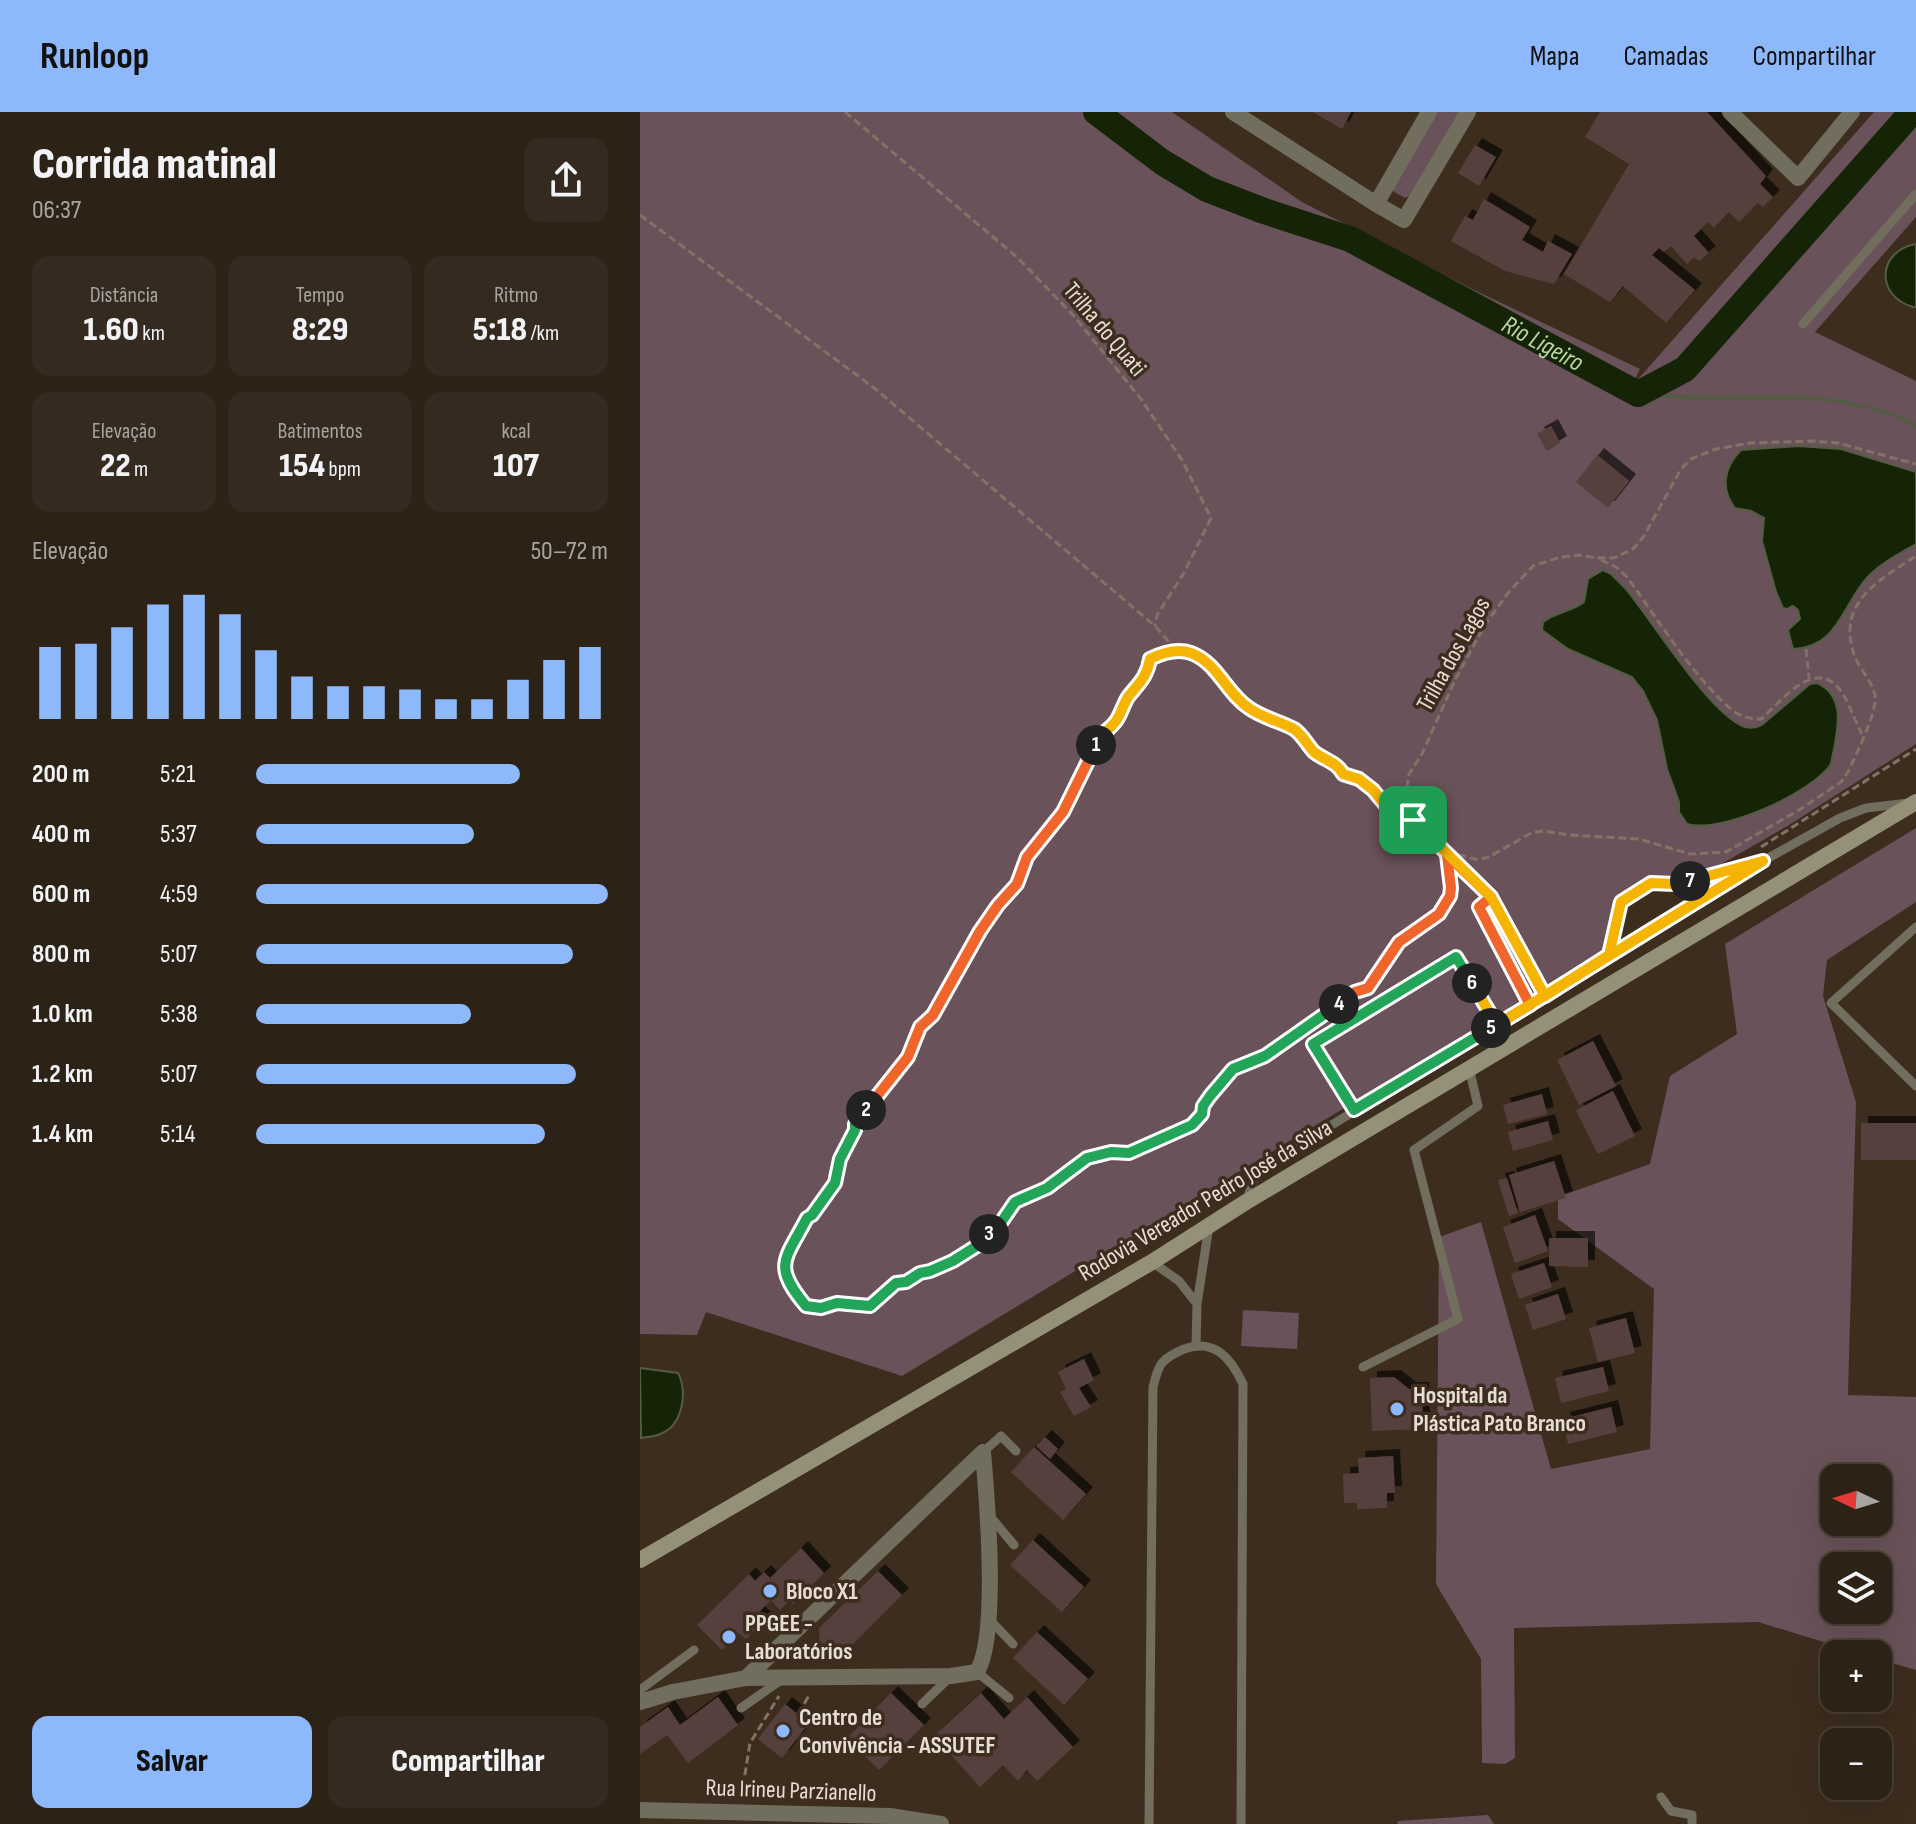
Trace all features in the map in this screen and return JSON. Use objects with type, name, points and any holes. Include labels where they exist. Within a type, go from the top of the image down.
[{"type":"main road","name":"Rodovia Vereador Pedro José da Silva","points":[[640,1560],[1152,1262],[1246,1202],[1916,802]]},
{"type":"street","points":[[1233,112],[1404,220],[1468,112]]},
{"type":"street","points":[[1376,204],[1429,112]]},
{"type":"street","points":[[1730,112],[1798,178],[1852,112]]},
{"type":"street","points":[[640,1702],[673,1692],[746,1678],[951,1676],[977,1672],[982,1663],[988,1618],[989,1515],[983,1452]]},
{"type":"street","points":[[746,1678],[983,1452]]},
{"type":"street","name":"Rua Irineu Parzianello","points":[[640,1810],[714,1818],[739,1811],[890,1816],[941,1824]]},
{"type":"lane","points":[[1803,324],[1916,194]]},
{"type":"lane","points":[[1246,1202],[1256,1173],[1263,1167],[1763,861],[1840,818],[1866,808],[1916,802]]},
{"type":"lane","points":[[1609,955],[1621,902],[1631,895],[1651,883],[1685,882],[1763,861]]},
{"type":"lane","points":[[1916,927],[1831,1003],[1916,1086]]},
{"type":"lane","points":[[1354,1110],[1313,1044],[1444,964],[1456,957],[1497,1025]]},
{"type":"lane","points":[[1363,1367],[1458,1319],[1414,1150],[1478,1106],[1469,1068]]},
{"type":"lane","points":[[1196,1345],[1197,1304],[1209,1226]]},
{"type":"lane","points":[[1152,1262],[1179,1281],[1197,1304]]},
{"type":"lane","points":[[1149,1824],[1153,1387],[1161,1364],[1177,1352],[1196,1345],[1217,1350],[1234,1365],[1243,1384],[1241,1824]]},
{"type":"lane","points":[[983,1452],[1001,1436],[1016,1451]]},
{"type":"lane","points":[[989,1515],[1014,1545]]},
{"type":"lane","points":[[988,1618],[1013,1644]]},
{"type":"lane","points":[[640,1690],[694,1650]]},
{"type":"lane","points":[[977,1672],[1009,1698]]},
{"type":"lane","points":[[922,1704],[951,1676]]},
{"type":"lane","points":[[741,1708],[784,1678]]},
{"type":"lane","points":[[1661,1797],[1671,1811],[1692,1815],[1692,1824]]},
{"type":"path","name":"Trilha do Quati","points":[[845,112],[1018,258],[1074,316],[1141,399],[1182,460],[1211,518],[1184,573],[1157,615],[1155,626]]},
{"type":"path","points":[[640,215],[873,387],[1155,626],[1176,650],[1202,659],[1220,676],[1226,688],[1249,708],[1295,730],[1312,750],[1340,767],[1343,774],[1359,779],[1373,790],[1392,813],[1413,820],[1491,897],[1545,996]]},
{"type":"path","name":"Trilha dos Lagos","points":[[1413,820],[1408,814],[1406,793],[1409,774],[1422,754],[1455,680],[1485,625],[1533,566],[1580,555],[1614,558],[1633,549],[1644,536],[1681,469],[1691,459],[1716,449],[1762,442],[1813,441],[1838,443],[1916,464]]},
{"type":"path","points":[[1447,855],[1452,853],[1478,860],[1531,833],[1543,831],[1639,839],[1690,854],[1726,852],[1799,810],[1841,782],[1848,772],[1875,704],[1875,695],[1853,652],[1850,638],[1851,615],[1856,604],[1874,584],[1916,556]]},
{"type":"path","points":[[1597,558],[1616,567],[1627,577],[1695,669],[1733,710],[1748,719],[1761,719],[1809,678],[1815,677],[1827,680],[1841,691],[1863,735]]},
{"type":"path","points":[[1806,649],[1809,678]]},
{"type":"path","points":[[1176,650],[1150,659],[1144,679],[1128,697],[1115,723],[1100,735],[1063,812],[1027,857],[1017,884],[980,931],[933,1015],[920,1027],[908,1057],[855,1124],[840,1159],[835,1183],[807,1218],[784,1263],[785,1278],[806,1306],[821,1308],[837,1303],[870,1306],[896,1283],[906,1282],[920,1273],[953,1261],[983,1242],[1015,1202],[1047,1188],[1087,1158],[1111,1152],[1129,1153],[1192,1125],[1202,1114],[1210,1096],[1233,1069],[1265,1056],[1355,992],[1368,988],[1399,942],[1439,914],[1450,896],[1447,855]]},
{"type":"path","points":[[1491,897],[1479,907],[1530,1005]]},
{"type":"path","points":[[739,1811],[750,1743],[784,1688],[784,1678]]},
{"type":"path","points":[[798,1714],[820,1678]]},
{"type":"shaded area","points":[[640,112],[1172,112],[1302,202],[1474,290],[1640,369],[1632,386],[1874,112],[1916,112],[1916,217],[1815,332],[1916,381],[1916,744],[1718,866],[1665,878],[1621,910],[1615,942],[1501,1016],[902,1376],[706,1312],[697,1335],[640,1334]]},
{"type":"shaded area","points":[[1433,112],[1462,112],[1415,193],[1405,198],[1391,190]]},
{"type":"shaded area","points":[[1916,244],[1916,307],[1913,307],[1892,294],[1886,274],[1894,255]]},
{"type":"shaded area","points":[[1798,446],[1841,449],[1916,472],[1916,544],[1870,575],[1829,634],[1808,647],[1793,649],[1788,630],[1800,619],[1798,610],[1793,606],[1783,608],[1776,592],[1762,541],[1764,518],[1735,508],[1727,493],[1726,478],[1741,450]]},
{"type":"shaded area","points":[[1603,570],[1626,589],[1716,705],[1745,727],[1763,724],[1810,684],[1817,683],[1827,689],[1837,707],[1838,718],[1831,764],[1805,787],[1765,809],[1721,823],[1687,824],[1679,812],[1657,720],[1643,691],[1632,677],[1568,649],[1542,630],[1543,622],[1584,602],[1588,579]]},
{"type":"shaded area","points":[[1916,828],[1916,902],[1827,960],[1823,996],[1856,1102],[1848,1395],[1916,1397],[1916,1670],[1892,1663],[1892,1640],[1820,1641],[1758,1622],[1514,1628],[1515,1758],[1505,1764],[1482,1763],[1481,1659],[1436,1584],[1439,1237],[1481,1222],[1551,1469],[1650,1449],[1654,1289],[1558,1219],[1558,1197],[1650,1164],[1670,1076],[1737,1034],[1725,944]]},
{"type":"shaded area","points":[[1243,1310],[1299,1313],[1297,1349],[1241,1346]]},
{"type":"shaded area","points":[[640,1368],[678,1373],[683,1389],[681,1407],[674,1424],[660,1434],[641,1438]]},
{"type":"shaded area","points":[[1488,1815],[1494,1824],[1397,1824],[1398,1821]]},
{"type":"building","points":[[1313,112],[1351,112],[1342,129]]},
{"type":"building","points":[[1600,112],[1707,112],[1766,176],[1760,184],[1773,197],[1763,207],[1758,203],[1739,222],[1729,212],[1714,228],[1708,222],[1694,236],[1709,253],[1699,261],[1694,257],[1687,264],[1671,246],[1664,252],[1659,248],[1652,255],[1695,290],[1666,323],[1623,286],[1610,302],[1564,274],[1629,164],[1585,137]]},
{"type":"building","points":[[1475,145],[1496,157],[1479,186],[1458,173]]},
{"type":"building","points":[[1484,199],[1530,227],[1522,240],[1543,252],[1548,241],[1572,254],[1554,284],[1505,271],[1451,241],[1465,216],[1473,220]]},
{"type":"building","points":[[1551,426],[1560,443],[1547,451],[1537,434]]},
{"type":"building","points":[[1597,455],[1629,481],[1608,508],[1576,482]]},
{"type":"building","points":[[1593,1041],[1616,1086],[1579,1105],[1557,1060]]},
{"type":"building","points":[[1613,1091],[1635,1136],[1598,1154],[1576,1110]]},
{"type":"building","points":[[1542,1094],[1547,1114],[1508,1124],[1503,1105]]},
{"type":"building","points":[[1548,1121],[1553,1140],[1513,1151],[1508,1132]]},
{"type":"building","points":[[1861,1123],[1916,1123],[1916,1160],[1861,1160]]},
{"type":"building","points":[[1554,1161],[1566,1198],[1520,1212],[1509,1175]]},
{"type":"building","points":[[1507,1178],[1518,1213],[1509,1216],[1498,1180]]},
{"type":"building","points":[[1535,1215],[1548,1251],[1515,1263],[1503,1227]]},
{"type":"building","points":[[1549,1238],[1588,1238],[1588,1267],[1549,1266]]},
{"type":"building","points":[[1544,1263],[1552,1287],[1519,1299],[1511,1274]]},
{"type":"building","points":[[1558,1294],[1566,1319],[1533,1330],[1525,1305]]},
{"type":"building","points":[[1626,1318],[1635,1353],[1598,1362],[1589,1328]]},
{"type":"building","points":[[1084,1359],[1094,1380],[1079,1388],[1091,1407],[1074,1416],[1060,1392],[1066,1389],[1058,1372]]},
{"type":"building","points":[[1603,1367],[1609,1391],[1561,1403],[1555,1378]]},
{"type":"building","name":"Hospital da Plástica Pato Branco","points":[[1394,1377],[1409,1389],[1422,1389],[1423,1429],[1372,1431],[1370,1378]]},
{"type":"building","points":[[1611,1407],[1617,1432],[1568,1444],[1563,1419]]},
{"type":"building","points":[[1045,1437],[1058,1449],[1050,1459],[1036,1446]]},
{"type":"building","points":[[1034,1447],[1086,1494],[1063,1520],[1011,1472]]},
{"type":"building","points":[[1393,1456],[1395,1493],[1387,1493],[1387,1508],[1357,1509],[1357,1503],[1344,1503],[1343,1474],[1359,1473],[1358,1458]]},
{"type":"building","points":[[1033,1540],[1084,1587],[1062,1612],[1010,1565]]},
{"type":"building","name":"Bloco X1","points":[[801,1548],[824,1573],[793,1604],[789,1601],[780,1610],[771,1600],[758,1613],[765,1620],[746,1639],[739,1633],[722,1650],[697,1625],[749,1574],[755,1581],[764,1572],[770,1578]]},
{"type":"building","points":[[878,1571],[902,1595],[851,1646],[820,1650],[819,1628]]},
{"type":"building","points":[[1037,1632],[1088,1679],[1064,1705],[1013,1658]]},
{"type":"building","points":[[891,1693],[924,1725],[879,1770],[847,1738]]},
{"type":"building","points":[[981,1693],[1004,1719],[1027,1697],[1073,1747],[1037,1781],[1027,1770],[1018,1781],[1003,1765],[980,1787],[934,1736]]},
{"type":"building","points":[[718,1697],[738,1725],[688,1763],[667,1735],[640,1754],[640,1727],[668,1707],[680,1725]]},
{"type":"building","name":"Centro de Convivência - ASSUTEF","points":[[785,1704],[809,1723],[782,1758],[758,1739]]},
{"type":"waterway","name":"Rio Ligeiro","points":[[1096,112],[1162,162],[1207,189],[1350,239],[1638,394],[1685,369],[1912,112]]},
{"type":"waterway","points":[[1638,394],[1822,399],[1870,407],[1916,425]]},
{"type":"place","name":"Hospital da Plástica Pato Branco","points":[[1397,1409]]},
{"type":"place","name":"Bloco X1","points":[[770,1591]]},
{"type":"place","name":"PPGEE - Laboratórios","points":[[729,1637]]},
{"type":"place","name":"Centro de Convivência - ASSUTEF","points":[[783,1731]]},
{"type":"route","points":[[1413,820],[1392,813],[1373,790],[1359,779],[1343,774],[1340,767],[1312,750],[1295,730],[1261,716],[1237,699],[1202,659],[1176,650],[1152,657],[1144,679],[1128,697],[1115,723],[1100,735],[1063,812],[1027,857],[1017,884],[980,931],[933,1015],[920,1027],[908,1057],[855,1124],[840,1159],[835,1183],[807,1218],[784,1263],[785,1278],[796,1294],[806,1306],[811,1307],[821,1308],[837,1303],[870,1306],[896,1283],[906,1282],[920,1273],[953,1261],[983,1242],[1015,1202],[1047,1188],[1087,1158],[1111,1152],[1129,1153],[1192,1125],[1202,1114],[1210,1096],[1233,1069],[1265,1056],[1355,992],[1368,988],[1399,942],[1439,914],[1450,896],[1447,855],[1491,897],[1479,907],[1530,1005],[1460,1046],[1426,1066],[1354,1110],[1313,1044],[1420,978],[1456,957],[1497,1025],[1530,1005],[1559,987],[1609,955],[1688,909],[1763,861],[1675,884],[1651,883],[1621,902],[1609,955],[1545,996],[1491,897],[1413,820]]}]
